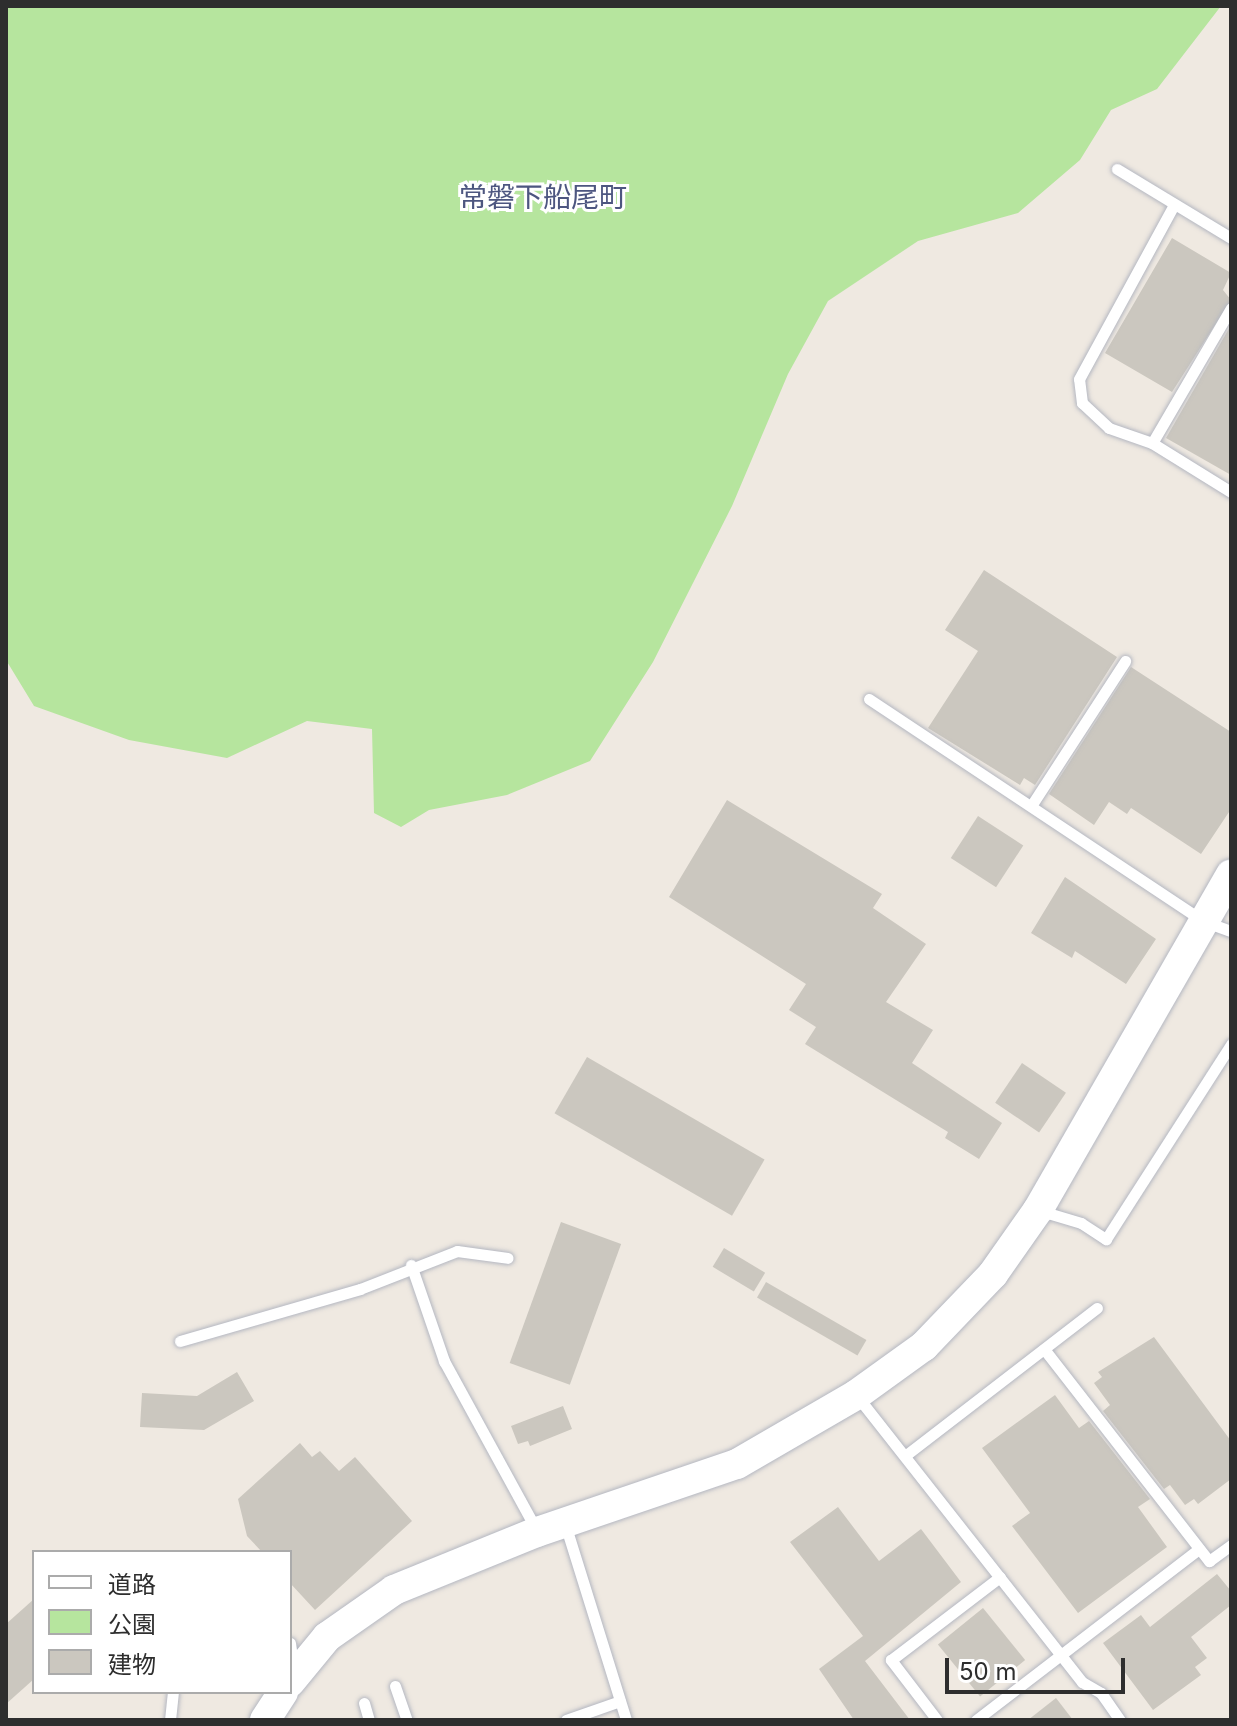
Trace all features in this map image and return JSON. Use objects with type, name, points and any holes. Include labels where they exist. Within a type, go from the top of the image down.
[{"type":"street","points":[[292,1679],[327,1637],[394,1590],[551,1528],[737,1464],[856,1395],[924,1346],[993,1274],[1038,1210],[1217,926],[1231,874]]},
{"type":"street","points":[[265,1720],[282,1694]]},
{"type":"lane","points":[[1117,169],[1231,238]]},
{"type":"lane","points":[[1174,205],[1079,379],[1082,403],[1109,428],[1152,443],[1231,492]]},
{"type":"lane","points":[[1152,443],[1231,308]]},
{"type":"lane","points":[[1031,806],[1125,661]]},
{"type":"lane","points":[[869,699],[1217,926]]},
{"type":"lane","points":[[1038,1210],[1081,1223],[1106,1239],[1231,1044]]},
{"type":"lane","points":[[180,1341],[360,1289],[411,1265],[457,1251],[508,1258]]},
{"type":"lane","points":[[411,1265],[444,1361],[551,1528],[626,1720]]},
{"type":"lane","points":[[906,1455],[1097,1308]]},
{"type":"lane","points":[[1044,1349],[1209,1561],[1231,1545]]},
{"type":"lane","points":[[856,1395],[1061,1655],[1120,1720]]},
{"type":"lane","points":[[976,1720],[1199,1549]]},
{"type":"lane","points":[[937,1720],[891,1660],[1000,1577]]},
{"type":"lane","points":[[395,1686],[407,1720]]},
{"type":"lane","points":[[170,1720],[173,1694]]},
{"type":"lane","points":[[566,1720],[620,1701]]},
{"type":"lane","points":[[364,1703],[369,1720]]},
{"type":"green space","points":[[6,6],[1221,6],[1157,89],[1111,110],[1080,160],[1018,213],[918,241],[828,301],[788,374],[732,506],[653,662],[590,761],[507,795],[429,810],[401,827],[374,813],[372,729],[307,721],[227,758],[129,740],[34,706],[6,660]]},
{"type":"building","points":[[1172,238],[1231,273],[1223,290],[1231,300],[1172,392],[1105,353]]},
{"type":"building","points":[[1231,325],[1231,475],[1166,438]]},
{"type":"building","points":[[984,570],[1117,657],[1035,785],[1024,778],[1020,785],[928,728],[978,651],[945,630]]},
{"type":"building","points":[[1131,667],[1231,732],[1231,809],[1201,854],[1131,808],[1127,814],[1109,802],[1094,825],[1049,794]]},
{"type":"building","points":[[727,800],[882,894],[873,908],[926,944],[886,1002],[933,1030],[912,1063],[1002,1123],[979,1159],[945,1138],[948,1132],[805,1044],[816,1027],[789,1010],[806,984],[669,897]]},
{"type":"building","points":[[978,816],[1023,845],[996,887],[951,858]]},
{"type":"building","points":[[1065,877],[1156,939],[1126,984],[1075,951],[1072,958],[1031,933]]},
{"type":"building","points":[[587,1057],[765,1160],[732,1216],[554,1113]]},
{"type":"building","points":[[1022,1063],[1066,1093],[1039,1132],[995,1103]]},
{"type":"building","points":[[561,1222],[621,1244],[570,1385],[510,1363]]},
{"type":"building","points":[[724,1248],[765,1273],[754,1292],[713,1267]]},
{"type":"building","points":[[766,1282],[866,1340],[857,1356],[757,1298]]},
{"type":"building","points":[[1154,1337],[1231,1441],[1231,1479],[1198,1504],[1194,1499],[1185,1505],[1170,1485],[1164,1489],[1103,1411],[1110,1405],[1094,1383],[1102,1377],[1098,1372]]},
{"type":"building","points":[[237,1372],[254,1401],[204,1430],[140,1427],[142,1393],[197,1396]]},
{"type":"building","points":[[1055,1395],[1079,1428],[1089,1421],[1150,1499],[1138,1507],[1167,1547],[1078,1613],[1012,1526],[1030,1513],[982,1448]]},
{"type":"building","points":[[563,1406],[572,1429],[530,1446],[528,1441],[518,1444],[511,1426]]},
{"type":"building","points":[[300,1443],[312,1457],[320,1451],[339,1471],[355,1457],[412,1521],[315,1610],[292,1585],[292,1550],[260,1550],[247,1536],[238,1499]]},
{"type":"building","points":[[838,1507],[879,1561],[921,1529],[961,1582],[865,1661],[910,1720],[854,1720],[819,1669],[863,1636],[790,1542]]},
{"type":"building","points":[[1217,1574],[1231,1591],[1231,1605],[1191,1637],[1207,1658],[1195,1667],[1201,1675],[1153,1710],[1103,1643],[1141,1615],[1150,1627]]},
{"type":"building","points":[[32,1601],[32,1681],[6,1704],[6,1624]]},
{"type":"building","points":[[983,1608],[1025,1660],[980,1697],[938,1645]]},
{"type":"building","points":[[1056,1698],[1073,1720],[1028,1720]]},
{"type":"district","name":"常磐下船尾町","points":[[543,197]]}]
